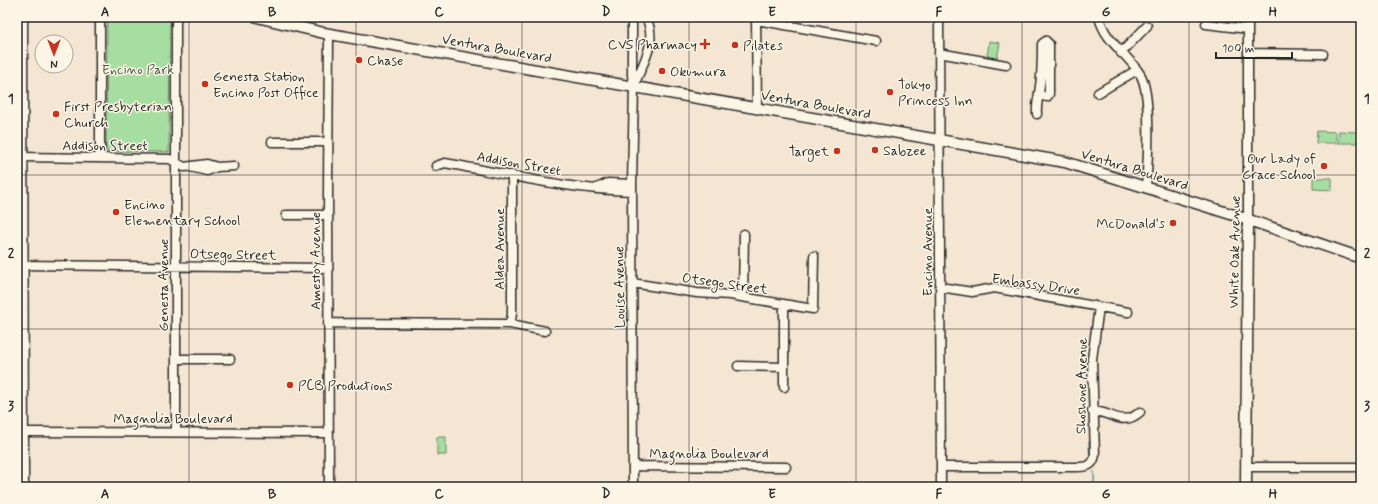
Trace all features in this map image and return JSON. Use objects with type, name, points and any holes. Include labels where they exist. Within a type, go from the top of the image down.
[{"type":"main road","points":[[22,17],[20,74],[20,432],[23,487]]},
{"type":"main road","name":"Ventura Boulevard","points":[[257,17],[329,34],[1065,162],[1146,186],[1361,258]]},
{"type":"main road","name":"White Oak Avenue","points":[[1246,487],[1248,220]]},
{"type":"street","points":[[100,17],[100,158]]},
{"type":"street","name":"Genesta Avenue","points":[[176,17],[176,432]]},
{"type":"street","name":"Louise Avenue","points":[[632,17],[632,74],[634,87],[632,188],[633,487]]},
{"type":"street","name":"Louise Avenue","points":[[634,87],[650,47],[651,33],[646,17]]},
{"type":"street","name":"Encino Avenue","points":[[939,17],[941,487]]},
{"type":"street","points":[[1099,17],[1104,33],[1137,70],[1144,82],[1146,90],[1148,131],[1146,186]]},
{"type":"street","name":"White Oak Avenue","points":[[1248,17],[1248,220]]},
{"type":"street","points":[[757,108],[756,18],[876,41]]},
{"type":"street","points":[[1206,24],[1248,29]]},
{"type":"street","points":[[1121,53],[1147,26]]},
{"type":"street","name":"Amestoy Avenue","points":[[329,34],[329,487]]},
{"type":"street","points":[[939,53],[1006,65]]},
{"type":"street","points":[[1248,53],[1323,54]]},
{"type":"street","points":[[1037,114],[1039,95],[1045,69]]},
{"type":"street","points":[[1098,94],[1137,70]]},
{"type":"street","points":[[272,142],[328,142]]},
{"type":"street","name":"Addison Street","points":[[20,157],[170,159],[184,167],[206,171],[217,167],[234,166]]},
{"type":"street","name":"Addison Street","points":[[436,166],[445,163],[574,186],[597,188],[608,183],[632,188]]},
{"type":"street","name":"Aldea Avenue","points":[[510,324],[512,314],[512,175]]},
{"type":"street","points":[[286,215],[328,215]]},
{"type":"street","points":[[743,297],[744,234]]},
{"type":"street","name":"Otsego Street","points":[[632,283],[696,293],[722,294],[743,297],[813,309],[814,256]]},
{"type":"street","name":"Otsego Street","points":[[20,265],[328,268]]},
{"type":"street","name":"Embassy Drive","points":[[940,287],[972,292],[994,288],[1128,312]]},
{"type":"street","points":[[784,304],[784,387]]},
{"type":"street","name":"Shoshone Avenue","points":[[941,467],[1087,467],[1091,464],[1094,455],[1092,359],[1099,307]]},
{"type":"street","points":[[328,323],[510,324],[544,331]]},
{"type":"street","points":[[176,359],[230,359]]},
{"type":"street","points":[[738,366],[784,367]]},
{"type":"street","points":[[1092,411],[1100,411],[1127,420],[1134,418],[1140,412]]},
{"type":"street","name":"Magnolia Boulevard","points":[[20,432],[328,433]]},
{"type":"street","name":"Magnolia Boulevard","points":[[633,466],[786,467]]},
{"type":"street","points":[[1246,467],[1361,467]]},
{"type":"green space","name":"Encino Park","points":[[107,17],[170,17],[169,152],[106,151]]},
{"type":"green space","points":[[989,41],[1000,43],[997,59],[987,57]]},
{"type":"green space","points":[[1317,131],[1336,132],[1336,143],[1316,143]]},
{"type":"green space","points":[[1339,131],[1358,132],[1358,143],[1338,143]]},
{"type":"green space","points":[[1313,178],[1332,178],[1332,190],[1313,189]]},
{"type":"green space","points":[[437,437],[446,437],[446,455],[437,455]]},
{"type":"waterway","points":[[1089,442],[1090,461]]},
{"type":"waterway","points":[[1094,472],[1094,487]]},
{"type":"place","name":"CVS Pharmacy","points":[[705,44]]},
{"type":"place","name":"Pilates","points":[[735,45]]},
{"type":"place","name":"Chase","points":[[359,60]]},
{"type":"place","name":"Okumura","points":[[662,71]]},
{"type":"place","name":"Genesta Station Encino Post Office","points":[[205,84]]},
{"type":"place","name":"Tokyo Princess Inn","points":[[890,92]]},
{"type":"place","name":"First Presbyterian Church","points":[[56,114]]},
{"type":"place","name":"Sabzee","points":[[875,150]]},
{"type":"place","name":"Target","points":[[837,151]]},
{"type":"place","name":"Our Lady of Grace School","points":[[1324,166]]},
{"type":"place","name":"Encino Elementary School","points":[[116,212]]},
{"type":"place","name":"McDonald's","points":[[1173,223]]},
{"type":"place","name":"PCB Productions","points":[[290,385]]}]
